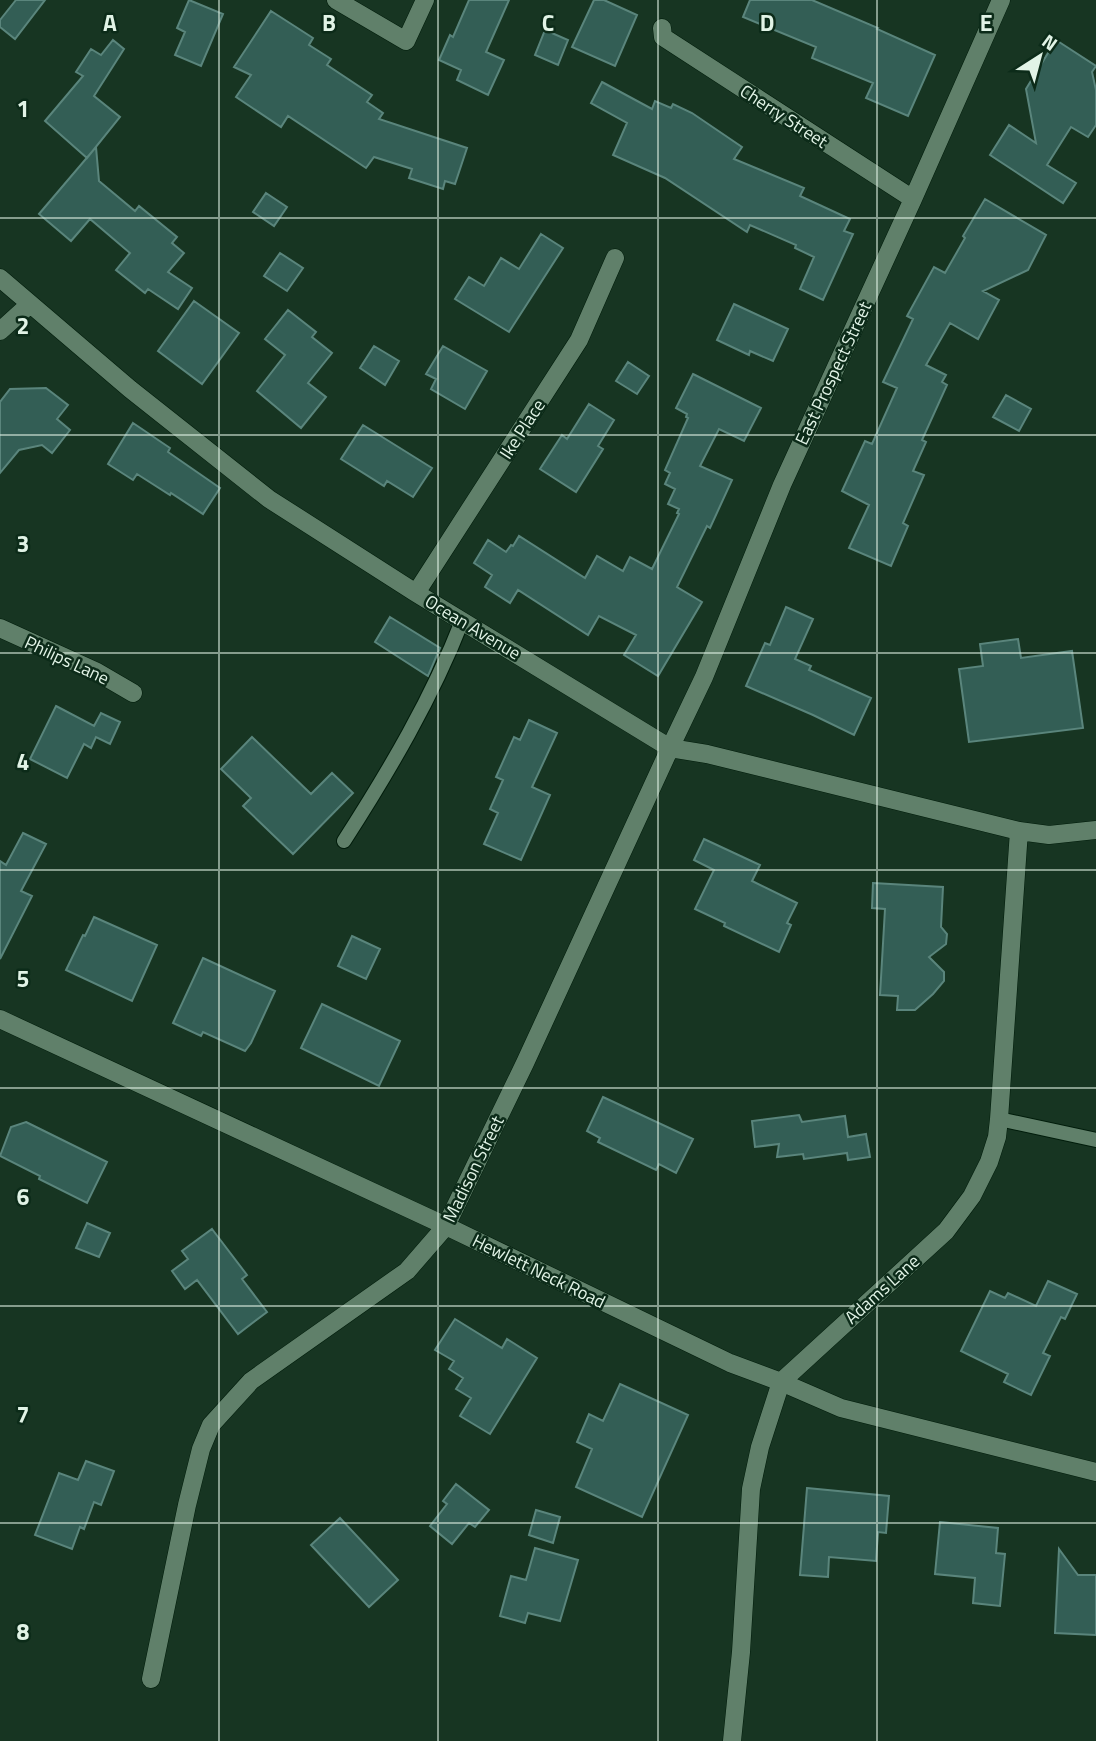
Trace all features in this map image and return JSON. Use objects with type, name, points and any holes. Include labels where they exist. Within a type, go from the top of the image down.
[{"type":"street","points":[[336,0],[405,41],[425,0]]},
{"type":"street","name":"East Prospect Street","points":[[670,748],[704,677],[782,485],[1001,0]]},
{"type":"street","name":"Cherry Street","points":[[662,28],[663,37],[913,199]]},
{"type":"street","name":"Ike Place","points":[[416,593],[579,340],[615,258]]},
{"type":"street","name":"Ocean Avenue","points":[[0,278],[130,389],[269,499],[416,593],[670,748],[707,754],[1018,831],[1049,835],[1096,830]]},
{"type":"street","points":[[0,331],[30,304]]},
{"type":"street","name":"Philips Lane","points":[[0,628],[97,672],[133,693]]},
{"type":"street","name":"Madison Street","points":[[152,1679],[187,1505],[201,1449],[211,1425],[251,1381],[407,1271],[446,1226],[526,1063],[670,748]]},
{"type":"street","name":"Adams Lane","points":[[732,1741],[741,1652],[751,1489],[760,1447],[781,1382],[946,1231],[972,1196],[989,1162],[997,1137],[1018,831]]},
{"type":"street","name":"Hewlett Neck Road","points":[[2,1024],[446,1226],[730,1363],[841,1408],[1096,1472]]},
{"type":"lane","points":[[344,841],[387,772],[451,651],[462,621]]},
{"type":"lane","points":[[999,1119],[1096,1140]]},
{"type":"building","points":[[16,0],[45,0],[15,39],[0,27],[0,20]]},
{"type":"building","points":[[189,0],[223,14],[201,66],[175,55],[185,32],[177,28]]},
{"type":"building","points":[[469,0],[509,0],[486,52],[504,60],[488,95],[457,80],[461,70],[439,60],[450,35],[453,37]]},
{"type":"building","points":[[594,0],[604,0],[637,15],[615,66],[572,47]]},
{"type":"building","points":[[750,0],[812,0],[935,55],[908,116],[866,98],[873,83],[812,58],[816,47],[743,17]]},
{"type":"building","points":[[271,11],[313,38],[309,45],[331,59],[327,65],[372,95],[367,102],[383,113],[379,119],[467,148],[455,184],[445,181],[443,189],[409,178],[412,169],[374,157],[366,168],[288,116],[281,127],[236,97],[251,75],[234,67]]},
{"type":"building","points":[[545,30],[568,40],[558,65],[535,55]]},
{"type":"building","points":[[113,40],[124,49],[94,96],[120,117],[87,158],[45,121],[83,76],[76,72],[91,49],[101,55]]},
{"type":"building","points":[[1056,40],[1096,66],[1092,72],[1096,90],[1096,125],[1088,137],[1071,127],[1047,165],[1076,183],[1063,203],[990,155],[1009,125],[1036,143],[1026,89]]},
{"type":"building","points":[[602,82],[652,109],[655,101],[671,108],[673,104],[692,113],[742,147],[734,159],[804,188],[800,196],[850,219],[844,231],[853,234],[823,300],[800,289],[814,257],[795,248],[796,245],[750,225],[747,232],[665,178],[613,155],[627,123],[591,103]]},
{"type":"building","points":[[96,147],[99,181],[135,211],[139,206],[177,237],[172,243],[184,253],[168,272],[192,288],[178,309],[148,289],[145,293],[116,270],[130,253],[90,219],[71,241],[39,214]]},
{"type":"building","points":[[266,193],[287,207],[274,226],[253,212]]},
{"type":"building","points":[[985,199],[1046,235],[1028,270],[983,291],[999,300],[978,339],[950,323],[926,365],[946,375],[942,382],[947,385],[922,440],[926,442],[913,471],[924,475],[903,523],[908,526],[891,566],[849,548],[869,505],[842,491],[865,441],[872,444],[897,388],[883,382],[913,319],[907,316],[934,267],[945,273]]},
{"type":"building","points":[[541,234],[563,248],[509,332],[455,299],[469,277],[484,286],[501,258],[519,269]]},
{"type":"building","points":[[280,253],[303,268],[287,291],[264,276]]},
{"type":"building","points":[[194,301],[239,333],[202,384],[158,351]]},
{"type":"building","points":[[734,304],[788,329],[773,361],[750,351],[749,355],[717,340]]},
{"type":"building","points":[[288,310],[316,332],[312,337],[332,353],[308,383],[326,397],[301,428],[257,391],[285,355],[265,339]]},
{"type":"building","points":[[374,346],[399,361],[385,385],[360,368]]},
{"type":"building","points":[[443,346],[487,371],[465,409],[431,389],[436,379],[426,374]]},
{"type":"building","points":[[628,362],[649,376],[637,394],[616,381]]},
{"type":"building","points":[[693,374],[761,408],[744,441],[719,429],[700,466],[732,480],[710,528],[707,526],[677,587],[702,602],[658,676],[624,655],[636,635],[599,616],[588,635],[518,590],[510,603],[485,587],[492,575],[474,563],[488,540],[506,552],[519,536],[585,578],[597,556],[623,571],[630,557],[652,569],[679,514],[679,509],[668,504],[675,489],[665,484],[670,473],[665,470],[688,418],[687,414],[676,408]]},
{"type":"building","points":[[46,388],[68,405],[57,419],[70,430],[52,453],[42,445],[19,450],[0,473],[0,402],[10,389]]},
{"type":"building","points":[[1006,395],[1031,409],[1019,431],[993,417]]},
{"type":"building","points":[[589,404],[614,420],[598,446],[603,449],[576,492],[540,469],[562,435],[567,439]]},
{"type":"building","points":[[133,423],[170,448],[168,452],[220,488],[203,514],[137,474],[133,480],[108,464]]},
{"type":"building","points":[[363,425],[432,468],[413,497],[387,481],[384,486],[341,459]]},
{"type":"building","points":[[786,607],[813,619],[795,659],[811,666],[809,670],[871,698],[854,735],[746,686],[765,643],[770,645]]},
{"type":"building","points":[[390,617],[440,648],[428,676],[375,642]]},
{"type":"building","points":[[1018,639],[1021,658],[1072,651],[1083,728],[969,742],[959,669],[983,666],[980,644]]},
{"type":"building","points":[[56,706],[94,726],[101,713],[120,722],[110,744],[96,737],[91,748],[84,744],[67,778],[30,759]]},
{"type":"building","points":[[529,720],[557,733],[532,787],[550,795],[521,860],[484,844],[498,813],[490,809],[503,780],[496,777],[514,737],[520,740]]},
{"type":"building","points":[[252,737],[311,794],[332,773],[353,793],[293,854],[243,806],[251,798],[221,769]]},
{"type":"building","points":[[23,833],[46,844],[21,891],[32,896],[0,959],[0,861],[6,865]]},
{"type":"building","points":[[704,839],[760,865],[752,881],[797,903],[787,923],[791,925],[779,952],[695,909],[714,870],[694,860]]},
{"type":"building","points":[[873,883],[943,887],[941,927],[947,934],[946,944],[929,957],[944,972],[944,981],[915,1010],[897,1010],[898,996],[880,995],[885,909],[872,908]]},
{"type":"building","points":[[94,917],[157,945],[132,1001],[66,970]]},
{"type":"building","points":[[352,936],[380,949],[366,979],[338,966]]},
{"type":"building","points":[[203,958],[275,991],[245,1051],[203,1032],[201,1036],[173,1023]]},
{"type":"building","points":[[322,1004],[400,1041],[379,1086],[301,1048]]},
{"type":"building","points":[[603,1097],[693,1139],[676,1173],[659,1164],[656,1170],[598,1142],[600,1138],[587,1131]]},
{"type":"building","points":[[799,1115],[802,1122],[845,1116],[848,1137],[866,1134],[870,1157],[848,1160],[847,1153],[804,1159],[803,1154],[777,1157],[779,1144],[755,1147],[752,1121]]},
{"type":"building","points":[[26,1122],[107,1162],[87,1203],[0,1156],[11,1127]]},
{"type":"building","points":[[87,1223],[110,1233],[99,1257],[76,1248]]},
{"type":"building","points":[[212,1229],[247,1275],[242,1279],[267,1312],[238,1334],[197,1280],[185,1289],[172,1271],[188,1259],[182,1251]]},
{"type":"building","points":[[1048,1281],[1077,1294],[1065,1319],[1061,1317],[1043,1353],[1050,1356],[1031,1395],[1004,1382],[1008,1374],[961,1351],[990,1291],[1005,1298],[1008,1293],[1036,1306]]},
{"type":"building","points":[[455,1319],[502,1348],[507,1339],[537,1358],[490,1434],[460,1416],[471,1398],[456,1389],[463,1378],[449,1369],[454,1361],[435,1350]]},
{"type":"building","points":[[620,1384],[688,1415],[642,1517],[576,1487],[592,1449],[577,1442],[589,1414],[603,1421]]},
{"type":"building","points":[[86,1461],[114,1471],[101,1505],[94,1502],[84,1529],[80,1527],[72,1549],[35,1535],[59,1473],[78,1480]]},
{"type":"building","points":[[456,1484],[489,1510],[475,1527],[469,1523],[452,1544],[430,1526],[447,1504],[443,1501]]},
{"type":"building","points":[[807,1488],[889,1496],[886,1533],[878,1532],[876,1561],[829,1557],[828,1577],[800,1575]]},
{"type":"building","points":[[536,1510],[560,1517],[553,1543],[529,1535]]},
{"type":"building","points":[[340,1518],[398,1580],[369,1607],[311,1545]]},
{"type":"building","points":[[940,1522],[998,1528],[996,1553],[1005,1554],[1000,1606],[973,1603],[975,1578],[935,1574]]},
{"type":"building","points":[[535,1548],[578,1560],[560,1621],[528,1613],[525,1623],[500,1616],[511,1576],[526,1580]]},
{"type":"building","points":[[1059,1549],[1078,1575],[1096,1575],[1096,1635],[1055,1633]]}]
